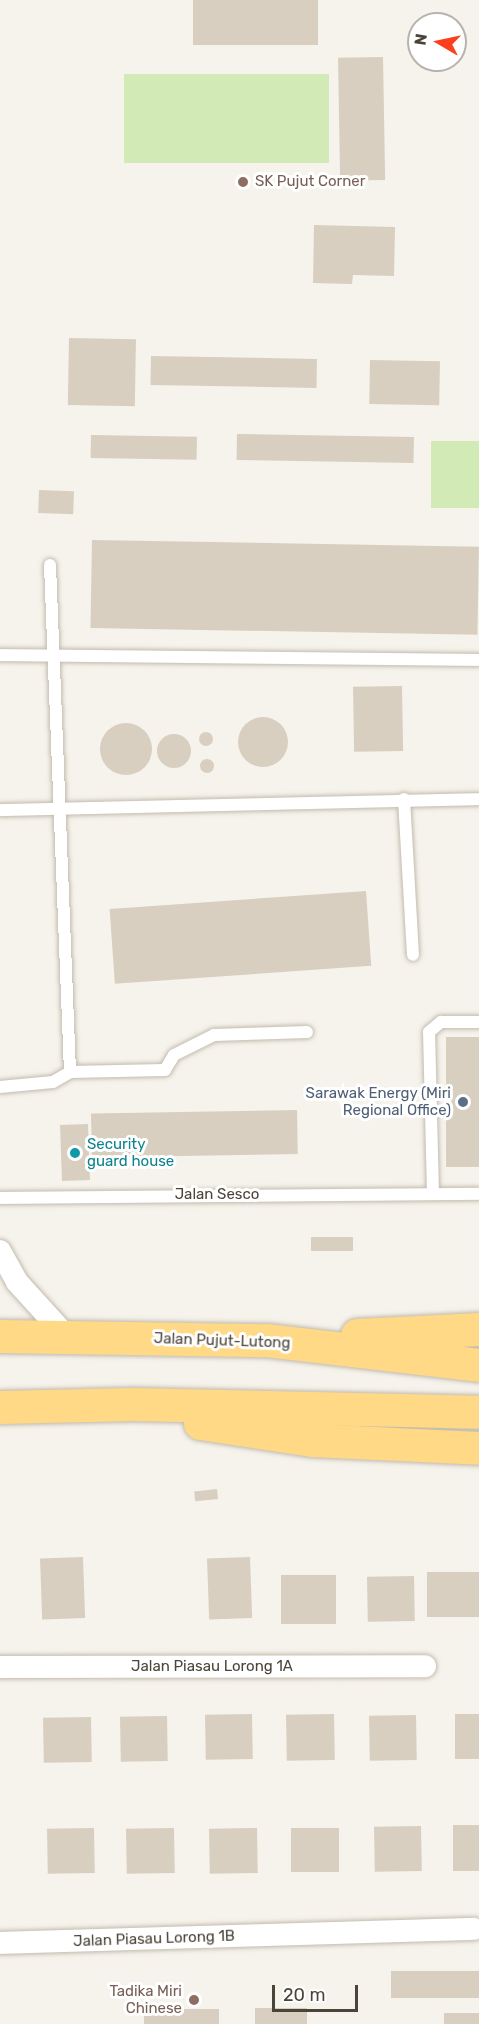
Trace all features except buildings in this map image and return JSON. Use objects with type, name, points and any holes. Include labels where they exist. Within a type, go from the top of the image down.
[{"type":"highway","points":[[266,1340],[479,1329]]},
{"type":"highway","name":"Jalan Pujut-Lutong","points":[[0,1336],[266,1340],[479,1365]]},
{"type":"highway","points":[[83,1405],[312,1440],[479,1448]]},
{"type":"highway","points":[[0,1407],[83,1405],[479,1412]]},
{"type":"street","points":[[0,1251],[17,1282],[68,1338]]},
{"type":"street","name":"Jalan Piasau Lorong 1A","points":[[0,1667],[425,1666]]},
{"type":"street","name":"Jalan Piasau Lorong 1B","points":[[0,1943],[474,1929]]},
{"type":"lane","points":[[50,565],[50,656],[60,808],[70,1072]]},
{"type":"lane","points":[[0,655],[479,660]]},
{"type":"lane","points":[[404,799],[413,955]]},
{"type":"lane","points":[[0,810],[479,799]]},
{"type":"lane","points":[[433,1194],[429,1032],[441,1022],[479,1022]]},
{"type":"lane","points":[[0,1088],[53,1082],[70,1072],[165,1070],[174,1055],[214,1035],[307,1032]]},
{"type":"lane","name":"Jalan Sesco","points":[[0,1198],[479,1194]]},
{"type":"green space","points":[[124,74],[329,74],[329,163],[124,163]]},
{"type":"green space","points":[[431,441],[479,441],[479,508],[431,508]]},
{"type":"place","name":"SK Pujut Corner","points":[[243,182]]},
{"type":"place","name":"Sarawak Energy (Miri Regional Office)","points":[[463,1102]]},
{"type":"place","name":"Security guard house","points":[[75,1153]]},
{"type":"place","name":"Tadika Miri Chinese","points":[[194,2000]]}]
